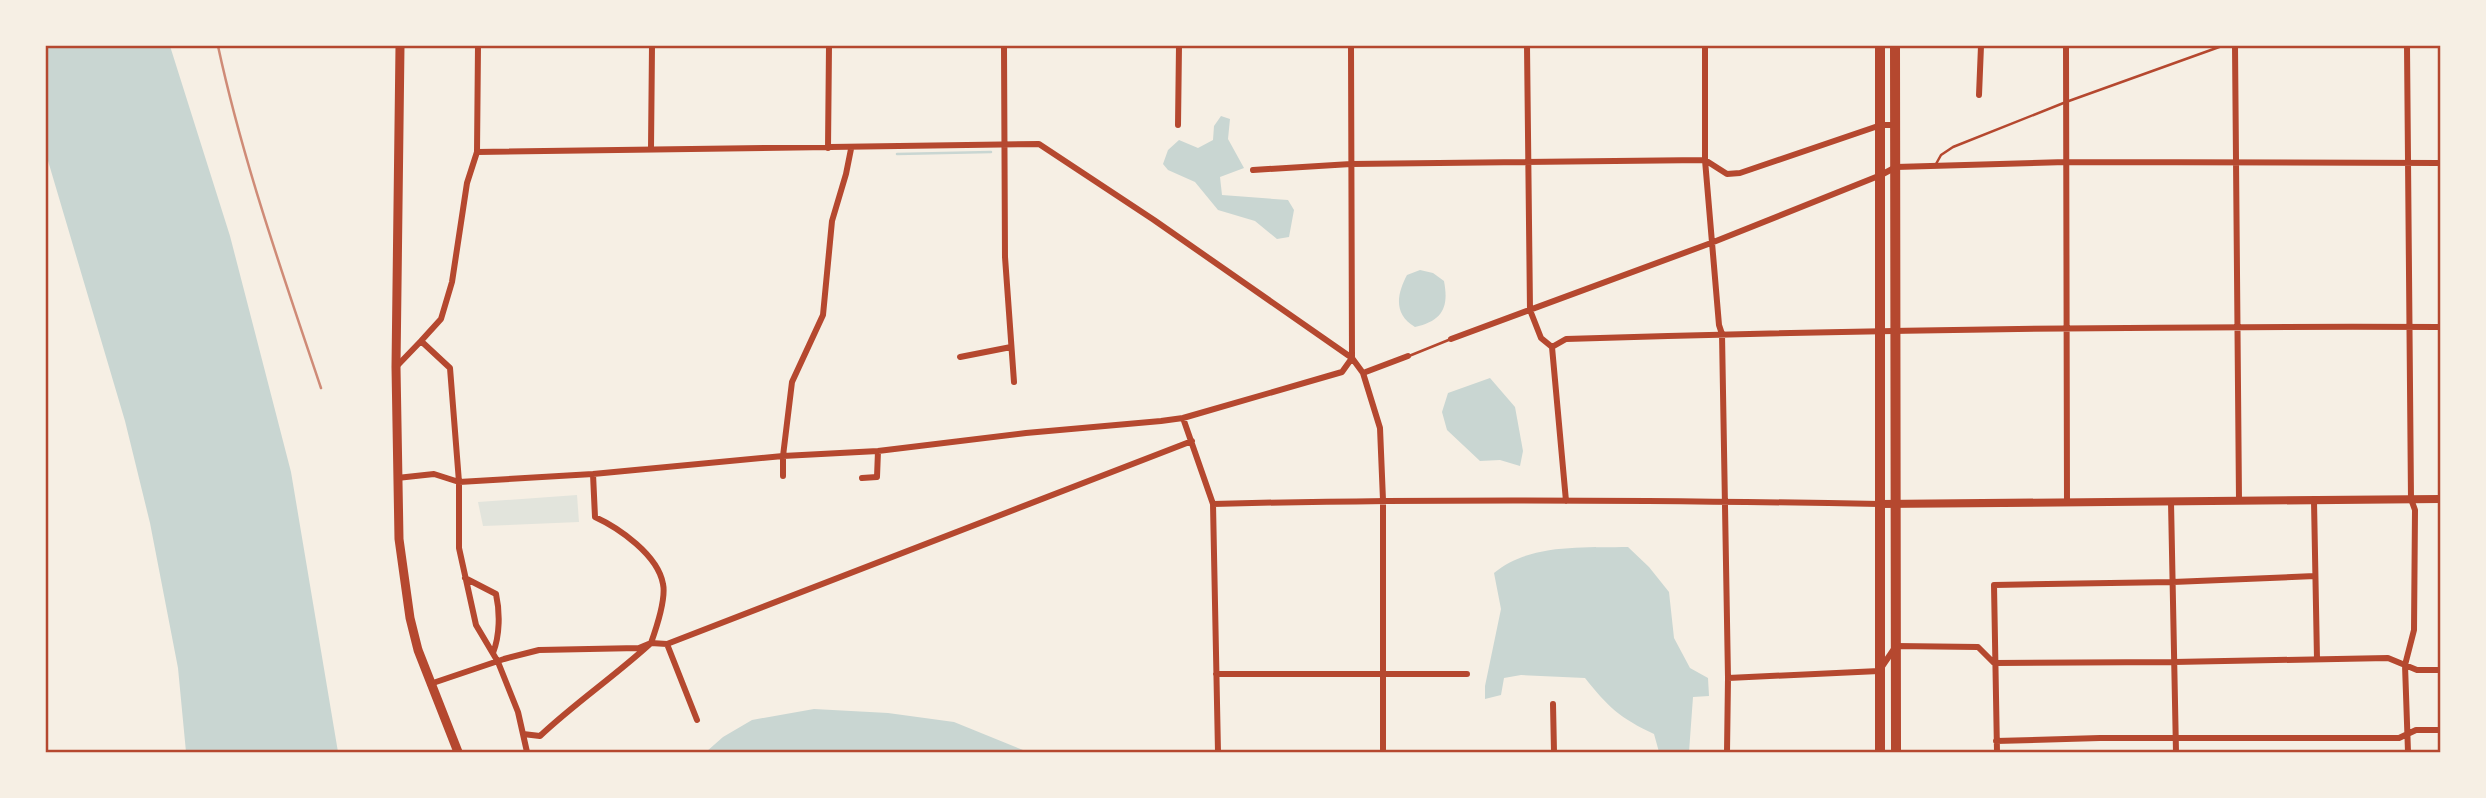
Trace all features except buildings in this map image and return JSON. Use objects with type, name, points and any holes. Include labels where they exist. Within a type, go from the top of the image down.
[{"type":"main road","points":[[400,46],[396,368],[399,539],[408,606],[418,650],[458,752]]},
{"type":"main road","points":[[1880,46],[1880,752]]},
{"type":"main road","points":[[1895,46],[1896,752]]},
{"type":"street","points":[[396,368],[441,319],[452,282],[467,183],[477,152],[478,46]]},
{"type":"street","points":[[651,148],[653,46]]},
{"type":"street","points":[[828,148],[829,46]]},
{"type":"street","points":[[1004,46],[1005,257],[1014,382]]},
{"type":"street","points":[[1178,125],[1179,46]]},
{"type":"street","points":[[397,478],[434,474],[459,482],[593,474],[783,456],[878,451],[1183,418],[1342,372],[1352,358],[1351,46]]},
{"type":"street","points":[[1527,46],[1530,310],[1541,338],[1552,347],[1566,501]]},
{"type":"street","points":[[1705,46],[1705,160],[1719,325],[1722,334],[1727,752]]},
{"type":"street","points":[[1979,95],[1980,46]]},
{"type":"street","points":[[2066,46],[2067,501]]},
{"type":"street","points":[[2235,46],[2239,501]]},
{"type":"street","points":[[2407,46],[2408,327],[2411,499],[2415,510],[2414,630],[2405,665],[2409,752]]},
{"type":"street","points":[[1253,170],[1351,164],[1705,160],[1727,174],[1740,173],[1881,125],[1896,125]]},
{"type":"street","points":[[477,152],[651,148],[851,149],[1038,144],[1154,220],[1352,358],[1363,373],[1380,428],[1383,500],[1383,752]]},
{"type":"street","points":[[783,477],[792,382],[823,315],[832,221],[851,149]]},
{"type":"street","points":[[1451,339],[1711,243],[1896,167],[2066,162],[2441,163]]},
{"type":"street","points":[[1552,347],[1566,339],[1722,334],[2441,327]]},
{"type":"street","points":[[421,341],[450,369],[459,482],[458,548],[476,625],[498,662],[518,712],[527,752]]},
{"type":"street","points":[[960,357],[1011,347]]},
{"type":"street","points":[[1363,373],[1408,356]]},
{"type":"street","points":[[1183,418],[1213,504],[1218,752]]},
{"type":"street","points":[[430,684],[539,650],[639,648],[651,643],[667,644],[1192,441]]},
{"type":"street","points":[[862,478],[877,477],[878,451]]},
{"type":"street","points":[[523,734],[540,736],[570,708],[622,669],[651,643],[657,627],[664,585],[654,563],[618,528],[594,517],[593,474]]},
{"type":"street","points":[[1213,504],[1383,500],[1726,500],[1896,505],[2067,501],[2441,499]]},
{"type":"street","points":[[2314,501],[2317,659]]},
{"type":"street","points":[[2171,502],[2176,752]]},
{"type":"street","points":[[1997,752],[1994,585],[2315,576]]},
{"type":"street","points":[[465,578],[496,593],[499,605],[498,629],[493,653]]},
{"type":"street","points":[[667,644],[697,720]]},
{"type":"street","points":[[1728,678],[1879,671],[1896,646],[1978,647],[1994,663],[2388,658],[2417,670],[2441,670]]},
{"type":"street","points":[[1216,674],[1467,674]]},
{"type":"street","points":[[1553,705],[1554,752]]},
{"type":"street","points":[[1996,741],[2100,737],[2399,738],[2416,730],[2441,730]]},
{"type":"lane","points":[[1935,166],[1941,155],[1953,147],[2066,102],[2222,46]]},
{"type":"lane","points":[[1408,356],[1451,339]]},
{"type":"shaded area","points":[[46,46],[170,46],[230,236],[291,472],[338,752],[186,752],[178,668],[150,523],[125,421],[46,154]]},
{"type":"shaded area","points":[[1221,116],[1230,119],[1228,139],[1244,168],[1220,177],[1222,195],[1288,200],[1294,210],[1289,237],[1277,239],[1255,221],[1218,210],[1195,182],[1168,170],[1163,164],[1168,150],[1179,140],[1198,148],[1213,140],[1214,126]]},
{"type":"shaded area","points":[[1420,270],[1433,273],[1444,281],[1446,298],[1438,317],[1415,327],[1403,316],[1399,296],[1407,275]]},
{"type":"shaded area","points":[[1490,378],[1515,407],[1523,451],[1520,466],[1500,460],[1480,461],[1447,430],[1442,412],[1448,393]]},
{"type":"shaded area","points":[[577,495],[579,522],[483,526],[478,502]]},
{"type":"shaded area","points":[[1628,547],[1669,592],[1674,638],[1690,668],[1708,678],[1709,696],[1693,697],[1689,752],[1659,752],[1654,734],[1615,711],[1585,678],[1521,675],[1504,678],[1501,695],[1485,699],[1485,686],[1501,609],[1494,573],[1508,563],[1540,552]]},
{"type":"shaded area","points":[[814,709],[888,713],[954,722],[1028,752],[706,752],[723,737],[752,720]]},
{"type":"waterway","points":[[897,154],[991,152]]},
{"type":"railway","points":[[218,46],[252,175],[321,388]]}]
